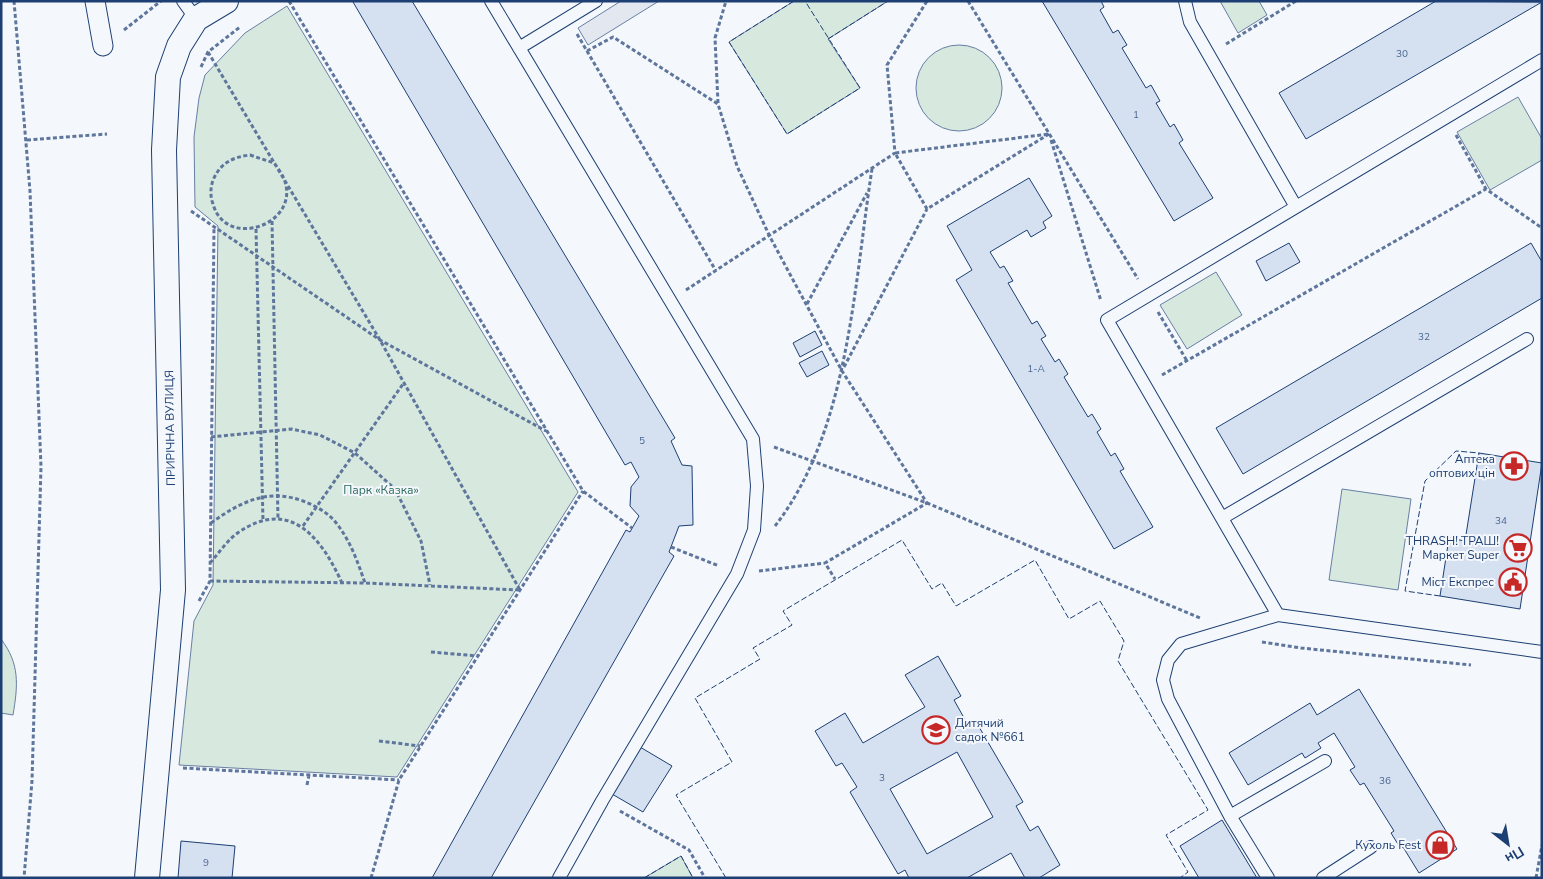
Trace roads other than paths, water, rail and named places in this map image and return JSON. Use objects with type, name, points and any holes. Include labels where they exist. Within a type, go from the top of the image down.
[{"type":"street","points":[[95,1],[103,46]]},
{"type":"street","name":"ПРИРІЧНА ВУЛИЦЯ","points":[[147,878],[173,590],[164,142],[168,77],[189,10],[226,1]]},
{"type":"lane","points":[[491,1],[753,439],[757,486],[754,530],[737,574],[602,801],[559,878]]},
{"type":"lane","points":[[519,48],[596,1]]},
{"type":"lane","points":[[1184,1],[1190,22],[1296,207]]},
{"type":"lane","points":[[1278,615],[1107,320],[1149,297],[1542,60]]},
{"type":"lane","points":[[1222,518],[1527,339]]},
{"type":"lane","points":[[1268,878],[1230,816],[1168,699],[1162,680],[1168,660],[1181,644],[1278,615],[1542,652]]},
{"type":"lane","points":[[1230,816],[1325,761]]},
{"type":"lane","points":[[1323,878],[1371,847]]},
{"type":"place","name":"Аптека оптових цін","points":[[1514,466]]},
{"type":"place","name":"THRASH! ТРАШ! Маркет Super","points":[[1518,548]]},
{"type":"place","name":"Міст Експрес","points":[[1513,582]]},
{"type":"place","name":"Дитячий садок №661","points":[[936,730]]},
{"type":"place","name":"Кухоль Fest","points":[[1440,845]]},
{"type":"park label","name":"Парк «Казка»","points":[[381,490]]}]
